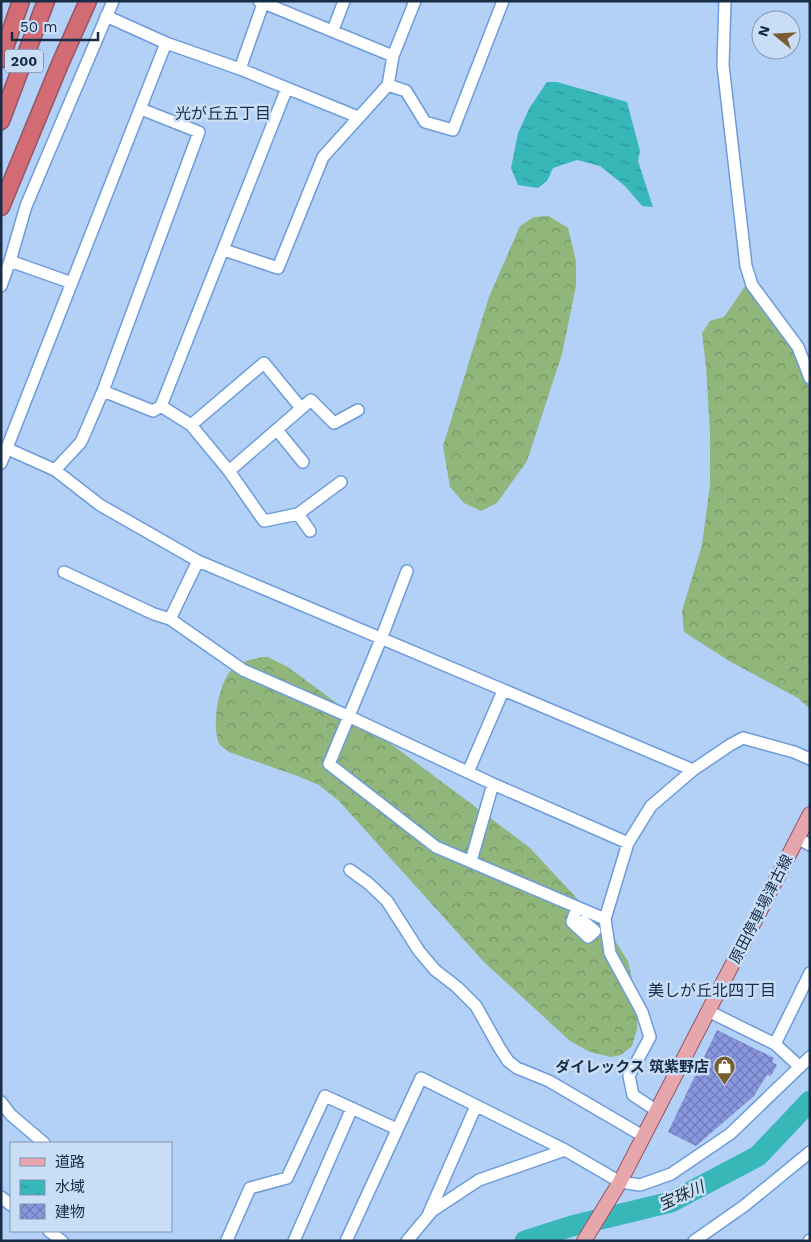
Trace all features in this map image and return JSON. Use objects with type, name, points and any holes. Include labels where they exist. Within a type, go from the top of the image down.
[{"type":"highway","points":[[1,59],[21,1]]},
{"type":"highway","name":"200","points":[[1,121],[46,1]]},
{"type":"highway","points":[[1,207],[88,1]]},
{"type":"main road","name":"原田停車場津古線","points":[[587,1235],[617,1186],[657,1111],[810,814]]},
{"type":"street","points":[[1,286],[26,206],[112,1]]},
{"type":"street","points":[[333,30],[344,1]]},
{"type":"street","points":[[224,250],[278,268],[323,157],[388,85],[393,56],[415,1]]},
{"type":"street","points":[[388,85],[406,91],[426,122],[452,130],[503,1]]},
{"type":"street","points":[[725,1],[722,65],[746,266],[752,285],[798,347],[810,378]]},
{"type":"street","points":[[240,69],[262,2],[393,56]]},
{"type":"street","points":[[106,16],[166,43],[240,69],[358,117]]},
{"type":"street","points":[[1,463],[8,450],[166,43]]},
{"type":"street","points":[[103,390],[154,411],[161,406],[287,88]]},
{"type":"street","points":[[56,470],[81,442],[103,390],[199,132],[140,109]]},
{"type":"street","points":[[10,261],[72,284]]},
{"type":"street","points":[[191,425],[264,363],[301,408]]},
{"type":"street","points":[[229,471],[311,400],[334,423],[358,410]]},
{"type":"street","points":[[161,406],[191,425],[229,471],[264,521],[298,514],[342,482]]},
{"type":"street","points":[[277,430],[303,462]]},
{"type":"street","points":[[8,450],[56,470],[100,506],[198,561],[693,770]]},
{"type":"street","points":[[298,514],[310,531]]},
{"type":"street","points":[[170,619],[198,561]]},
{"type":"street","points":[[407,571],[329,764],[436,847],[604,919]]},
{"type":"street","points":[[64,572],[154,614],[170,619],[243,670],[348,716],[493,784],[628,843]]},
{"type":"street","points":[[468,772],[503,691]]},
{"type":"street","points":[[657,1111],[632,1095],[629,1076],[650,1037],[642,1012],[610,954],[604,919],[628,843],[650,806],[693,770],[730,745],[744,738],[794,752],[810,759]]},
{"type":"street","points":[[471,861],[493,784]]},
{"type":"street","points":[[797,838],[810,845]]},
{"type":"street","points":[[350,870],[368,883],[387,901],[419,951],[435,970],[458,987],[476,1006],[508,1061],[516,1068],[549,1082],[643,1136]]},
{"type":"street","points":[[577,907],[572,922],[577,928]]},
{"type":"street","points":[[775,1044],[810,973]]},
{"type":"street","points":[[708,1012],[775,1044],[800,1067]]},
{"type":"street","points":[[346,1241],[421,1078],[564,1150],[617,1186],[640,1185],[671,1174],[730,1134],[810,1058]]},
{"type":"street","points":[[229,1241],[227,1240],[250,1188],[287,1178],[326,1096],[397,1129]]},
{"type":"street","points":[[1,1102],[11,1115],[43,1142]]},
{"type":"street","points":[[427,1217],[476,1106]]},
{"type":"street","points":[[294,1241],[352,1108]]},
{"type":"street","points":[[407,1241],[432,1212],[479,1180],[564,1150]]},
{"type":"street","points":[[694,1241],[744,1206],[810,1152]]},
{"type":"green space","points":[[549,216],[568,228],[576,261],[576,286],[562,354],[527,461],[497,503],[481,511],[464,503],[450,487],[443,446],[489,297],[520,226],[534,217]]},
{"type":"green space","points":[[746,285],[766,316],[791,343],[804,381],[810,388],[810,709],[798,698],[731,662],[684,632],[682,611],[702,545],[710,485],[710,433],[702,333],[710,321],[724,317]]},
{"type":"green space","points":[[268,657],[288,667],[529,847],[612,936],[628,961],[638,1008],[637,1029],[632,1046],[621,1055],[611,1057],[590,1052],[570,1041],[484,962],[339,801],[319,785],[229,752],[220,745],[217,737],[216,715],[225,680],[236,666],[245,661]]},
{"type":"water","points":[[547,82],[557,82],[627,102],[640,151],[638,161],[653,207],[642,206],[625,186],[600,166],[577,160],[553,168],[547,181],[538,188],[518,185],[511,168],[518,133],[530,107]]},
{"type":"building","name":"ダイレックス 筑紫野店","points":[[717,1030],[774,1058],[772,1062],[777,1065],[771,1076],[767,1075],[754,1096],[696,1146],[668,1132]]},
{"type":"waterway","name":"宝珠川","points":[[525,1241],[572,1226],[671,1202],[758,1156],[810,1101]]},
{"type":"place","name":"ダイレックス 筑紫野店","points":[[725,1086]]},
{"type":"district","name":"光が丘五丁目","points":[[223,113]]},
{"type":"district","name":"美しが丘北四丁目","points":[[712,990]]}]
